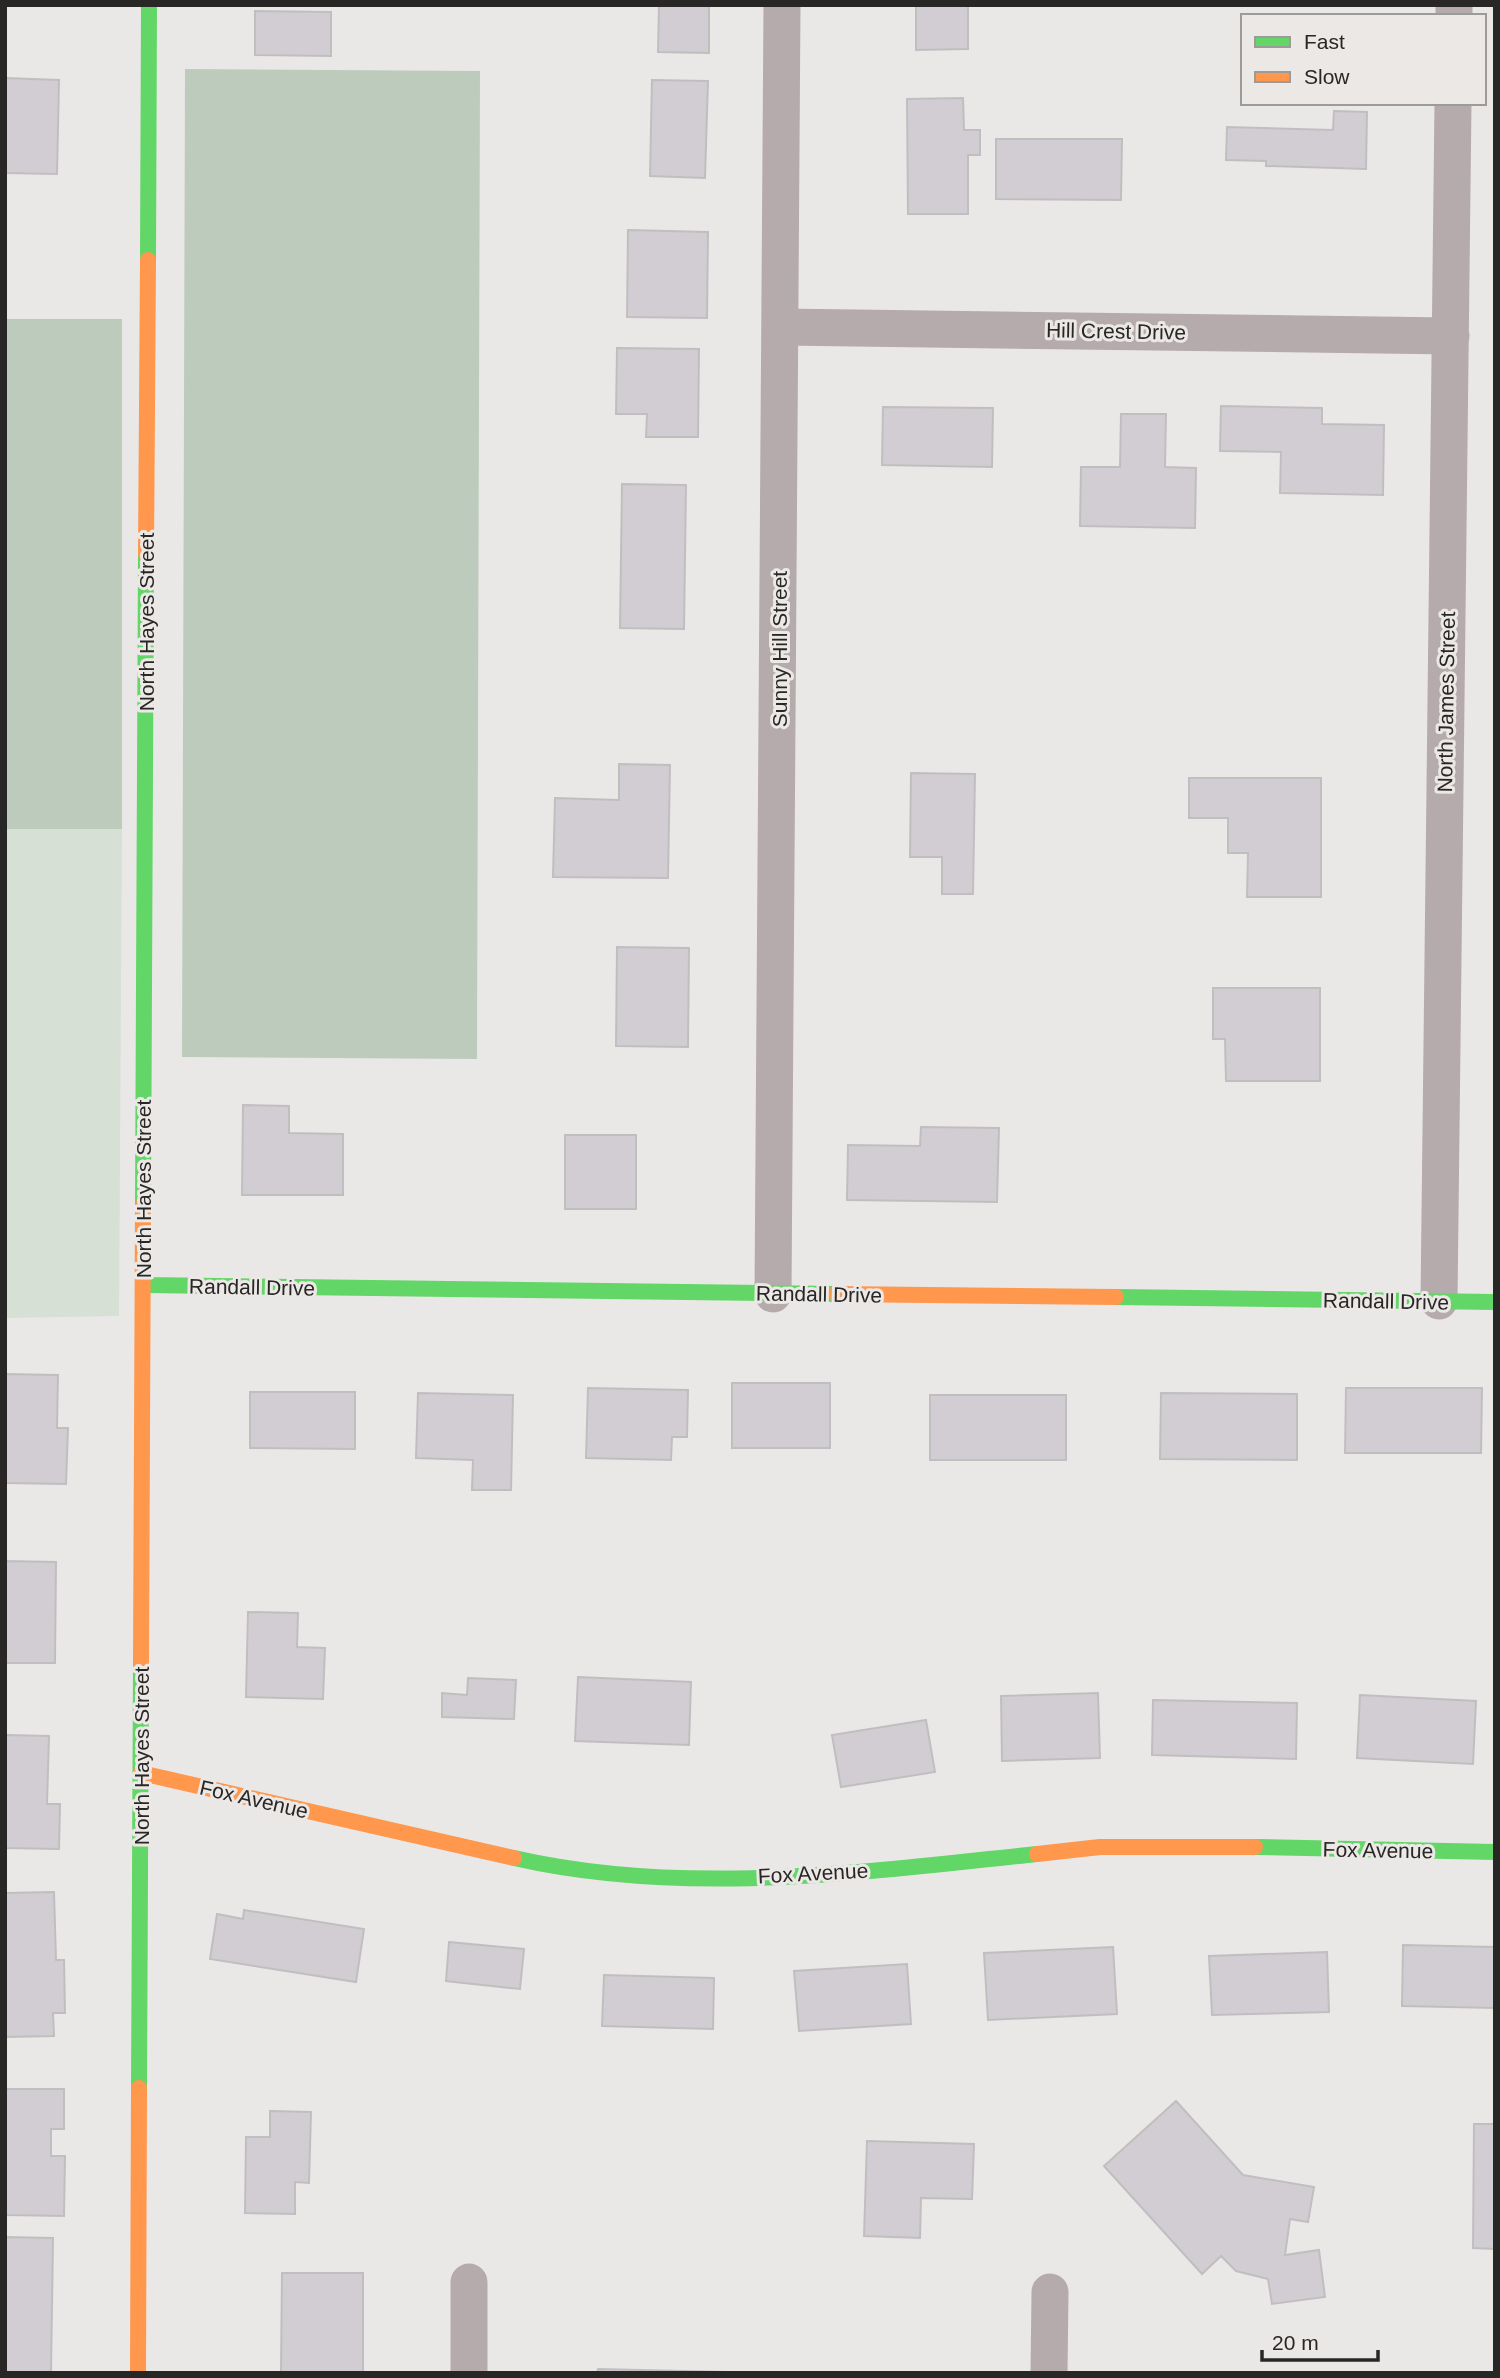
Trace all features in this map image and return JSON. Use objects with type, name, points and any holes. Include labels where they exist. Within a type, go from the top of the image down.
[{"type":"street","name":"North Hayes Street","points":[[138,2373],[149,5]]},
{"type":"street","name":"Sunny Hill Street","points":[[774,1293],[782,5]]},
{"type":"street","name":"North James Street","points":[[1439,1301],[1453,105]]},
{"type":"street","name":"Hill Crest Drive","points":[[782,327],[1451,336]]},
{"type":"street","name":"Randall Drive","points":[[143,1285],[1495,1302]]},
{"type":"street","name":"Fox Avenue","points":[[141,1773],[559,1868],[691,1880],[898,1868],[1100,1847],[1220,1845],[1495,1852]]},
{"type":"street","points":[[468,2282],[469,2373]]},
{"type":"street","points":[[1049,2373],[1050,2292]]},
{"type":"shaded area","points":[[5,829],[122,829],[119,1316],[5,1318]]},
{"type":"green space","points":[[185,69],[480,71],[477,1059],[182,1057]]},
{"type":"green space","points":[[5,319],[122,319],[122,829],[5,829]]},
{"type":"building","points":[[659,5],[709,5],[709,53],[658,52]]},
{"type":"building","points":[[916,5],[968,5],[968,49],[916,50]]},
{"type":"building","points":[[255,11],[331,12],[331,56],[255,55]]},
{"type":"building","points":[[5,78],[59,80],[57,174],[5,173]]},
{"type":"building","points":[[652,80],[708,81],[705,178],[650,176]]},
{"type":"building","points":[[963,98],[964,130],[980,130],[980,155],[968,155],[968,214],[908,214],[907,99]]},
{"type":"building","points":[[1334,111],[1367,112],[1366,169],[1266,166],[1266,161],[1226,160],[1227,127],[1333,130]]},
{"type":"building","points":[[996,139],[1122,139],[1121,200],[996,199]]},
{"type":"building","points":[[628,230],[708,232],[707,318],[627,317]]},
{"type":"building","points":[[617,348],[699,349],[698,437],[646,437],[647,414],[616,414]]},
{"type":"building","points":[[1221,406],[1322,408],[1322,424],[1384,425],[1383,495],[1280,493],[1281,452],[1220,451]]},
{"type":"building","points":[[883,407],[993,408],[992,467],[882,465]]},
{"type":"building","points":[[1121,414],[1166,414],[1165,467],[1196,468],[1195,528],[1080,526],[1081,467],[1120,467]]},
{"type":"building","points":[[622,484],[686,485],[684,629],[620,628]]},
{"type":"building","points":[[619,764],[670,765],[668,878],[553,877],[555,798],[619,800]]},
{"type":"building","points":[[911,773],[975,774],[973,894],[942,894],[942,857],[910,857]]},
{"type":"building","points":[[1189,778],[1321,778],[1321,897],[1247,897],[1248,853],[1228,853],[1228,818],[1189,818]]},
{"type":"building","points":[[617,947],[689,948],[688,1047],[616,1046]]},
{"type":"building","points":[[1213,988],[1320,988],[1320,1081],[1226,1081],[1225,1039],[1213,1039]]},
{"type":"building","points":[[243,1105],[289,1106],[289,1133],[343,1134],[343,1195],[242,1195]]},
{"type":"building","points":[[921,1127],[999,1128],[997,1202],[847,1200],[848,1145],[920,1146]]},
{"type":"building","points":[[565,1135],[636,1135],[636,1209],[565,1209]]},
{"type":"building","points":[[5,1374],[58,1375],[57,1428],[68,1428],[66,1484],[5,1483]]},
{"type":"building","points":[[732,1383],[830,1383],[830,1448],[732,1448]]},
{"type":"building","points":[[588,1388],[688,1390],[687,1437],[672,1437],[671,1460],[586,1458]]},
{"type":"building","points":[[1346,1388],[1482,1388],[1481,1453],[1345,1453]]},
{"type":"building","points":[[250,1392],[355,1392],[355,1449],[250,1448]]},
{"type":"building","points":[[418,1393],[513,1395],[511,1490],[472,1490],[473,1460],[416,1458]]},
{"type":"building","points":[[1161,1393],[1297,1394],[1297,1460],[1160,1459]]},
{"type":"building","points":[[930,1395],[1066,1395],[1066,1460],[930,1460]]},
{"type":"building","points":[[5,1561],[56,1562],[55,1663],[5,1663]]},
{"type":"building","points":[[248,1612],[298,1613],[297,1647],[325,1648],[323,1699],[246,1697]]},
{"type":"building","points":[[578,1677],[691,1682],[689,1745],[575,1741]]},
{"type":"building","points":[[468,1678],[516,1680],[514,1719],[442,1717],[442,1693],[467,1695]]},
{"type":"building","points":[[1098,1693],[1100,1758],[1002,1761],[1001,1696]]},
{"type":"building","points":[[1360,1695],[1476,1701],[1473,1764],[1357,1758]]},
{"type":"building","points":[[1153,1700],[1297,1703],[1296,1759],[1152,1755]]},
{"type":"building","points":[[926,1720],[935,1772],[841,1787],[832,1735]]},
{"type":"building","points":[[5,1735],[49,1736],[47,1804],[60,1804],[59,1849],[5,1848]]},
{"type":"building","points":[[54,1892],[56,1960],[64,1960],[65,2013],[53,2013],[54,2036],[5,2037],[5,1893]]},
{"type":"building","points":[[244,1910],[364,1929],[356,1982],[210,1959],[217,1914],[243,1919]]},
{"type":"building","points":[[449,1942],[524,1949],[520,1989],[446,1981]]},
{"type":"building","points":[[1403,1945],[1495,1947],[1495,2008],[1402,2006]]},
{"type":"building","points":[[1113,1947],[1117,2014],[988,2020],[984,1953]]},
{"type":"building","points":[[1327,1952],[1329,2012],[1212,2015],[1209,1956]]},
{"type":"building","points":[[907,1964],[911,2024],[799,2031],[794,1971]]},
{"type":"building","points":[[604,1975],[714,1978],[713,2029],[602,2026]]},
{"type":"building","points":[[5,2089],[64,2089],[64,2129],[51,2129],[51,2156],[65,2156],[64,2216],[5,2215]]},
{"type":"building","points":[[1176,2101],[1243,2175],[1314,2187],[1308,2222],[1290,2219],[1285,2255],[1319,2250],[1325,2297],[1272,2304],[1268,2279],[1236,2271],[1221,2256],[1202,2274],[1104,2166]]},
{"type":"building","points":[[270,2111],[311,2112],[309,2183],[295,2182],[295,2214],[245,2213],[246,2137],[270,2137]]},
{"type":"building","points":[[1474,2124],[1495,2124],[1495,2249],[1473,2248]]},
{"type":"building","points":[[867,2141],[974,2144],[972,2199],[921,2198],[920,2238],[864,2236]]},
{"type":"building","points":[[5,2237],[53,2238],[51,2373],[5,2373]]},
{"type":"building","points":[[282,2273],[363,2273],[363,2373],[281,2373]]},
{"type":"building","points":[[598,2369],[728,2372],[728,2373],[597,2373]]},
{"type":"traffic: fast","points":[[148,260],[149,5]]},
{"type":"traffic: fast","points":[[143,1205],[146,554]]},
{"type":"traffic: fast","points":[[143,1285],[836,1294]]},
{"type":"traffic: fast","points":[[1116,1297],[1495,1302]]},
{"type":"traffic: fast","points":[[139,2088],[141,1663]]},
{"type":"traffic: fast","points":[[1255,1847],[1495,1852]]},
{"type":"traffic: fast","points":[[514,1858],[578,1870],[709,1879],[841,1873],[1037,1854]]},
{"type":"traffic: slow","points":[[146,554],[148,260]]},
{"type":"traffic: slow","points":[[141,1663],[143,1205]]},
{"type":"traffic: slow","points":[[836,1294],[1116,1297]]},
{"type":"traffic: slow","points":[[141,1773],[514,1858]]},
{"type":"traffic: slow","points":[[1037,1854],[1100,1847],[1255,1847]]},
{"type":"traffic: slow","points":[[138,2373],[139,2088]]}]
